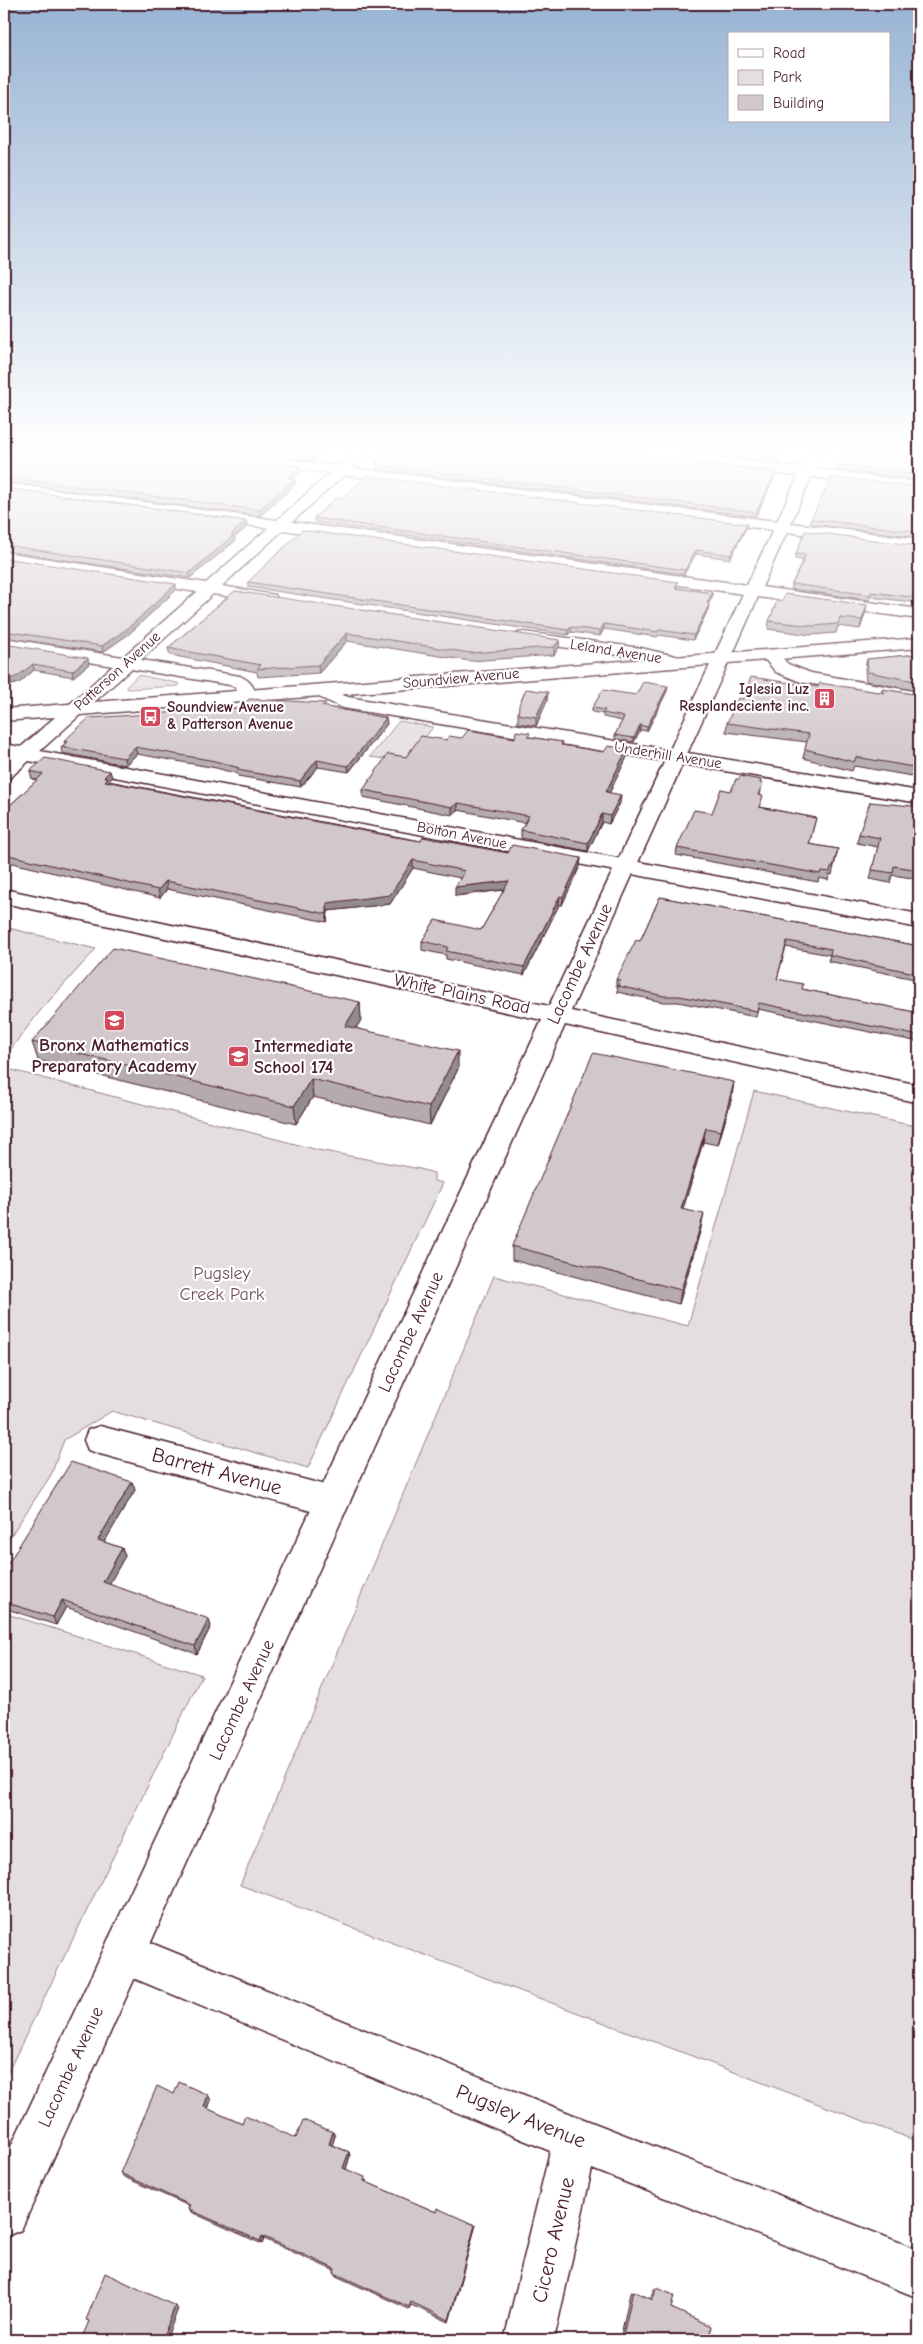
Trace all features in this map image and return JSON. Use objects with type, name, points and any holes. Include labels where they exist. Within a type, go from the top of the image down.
[{"type":"street","points":[[19,559],[288,601]]},
{"type":"street","name":"Patterson Avenue","points":[[4,773],[242,559]]},
{"type":"street","points":[[526,559],[919,614]]},
{"type":"street","name":"Lacombe Avenue","points":[[4,2213],[767,559]]},
{"type":"street","name":"Leland Avenue","points":[[508,634],[640,653],[678,662]]},
{"type":"street","name":"Leland Avenue","points":[[554,641],[572,645],[585,652],[588,668]]},
{"type":"street","points":[[4,643],[234,680],[243,684],[248,696]]},
{"type":"street","name":"Soundview Avenue","points":[[4,715],[919,643]]},
{"type":"street","points":[[770,655],[782,668],[807,678],[919,697]]},
{"type":"street","points":[[404,683],[409,707],[416,714]]},
{"type":"street","name":"Underhill Avenue","points":[[318,690],[343,702],[919,797]]},
{"type":"street","name":"Bolton Avenue","points":[[4,750],[919,921]]},
{"type":"street","name":"White Plains Road","points":[[4,896],[919,1094]]},
{"type":"street","name":"Barrett Avenue","points":[[100,1440],[333,1502]]},
{"type":"street","name":"Pugsley Avenue","points":[[124,1953],[576,2139],[919,2274]]},
{"type":"street","name":"Cicero Avenue","points":[[529,2340],[576,2139]]},
{"type":"green space","points":[[138,675],[178,683],[179,686],[128,689],[126,687]]},
{"type":"green space","points":[[399,721],[433,727],[406,762],[370,757]]},
{"type":"green space","points":[[4,927],[96,949],[40,1011],[4,1058]]},
{"type":"green space","name":"Pugsley Creek Park","points":[[4,1058],[8,1069],[318,1150],[420,1169],[434,1173],[434,1181],[443,1183],[308,1468],[112,1411],[64,1440],[51,1475],[4,1546]]},
{"type":"green space","points":[[754,1091],[919,1127],[919,2142],[240,1885],[494,1276],[688,1326]]},
{"type":"green space","points":[[4,1613],[202,1675],[4,2080]]},
{"type":"building","points":[[4,559],[176,584],[128,628],[102,646],[4,631]]},
{"type":"building","points":[[99,559],[205,559],[189,573]]},
{"type":"building","points":[[271,559],[514,559],[678,582],[675,588],[712,593],[707,603],[709,605],[694,635],[604,624],[600,631],[571,627],[568,630],[248,582]]},
{"type":"building","points":[[609,559],[691,559],[685,570]]},
{"type":"building","points":[[804,559],[919,559],[919,598],[871,592],[871,595],[792,584]]},
{"type":"building","points":[[235,591],[560,640],[554,647],[470,653],[347,633],[318,665],[257,669],[261,665],[168,648]]},
{"type":"building","points":[[785,594],[867,605],[862,620],[840,618],[838,624],[813,626],[769,621],[777,601],[782,601]]},
{"type":"building","points":[[4,644],[88,658],[72,671],[33,664],[18,676],[10,679],[4,678]]},
{"type":"building","points":[[919,654],[919,682],[868,672],[867,659]]},
{"type":"building","points":[[751,677],[818,687],[820,683],[885,693],[882,689],[919,695],[919,768],[856,757],[854,762],[805,749],[809,734],[727,723],[738,698],[743,699]]},
{"type":"building","points":[[643,682],[668,686],[647,727],[640,725],[634,738],[615,735],[624,717],[603,713],[605,710],[592,708],[603,690],[636,695]]},
{"type":"building","points":[[526,689],[548,692],[536,717],[518,714],[519,705]]},
{"type":"building","points":[[249,699],[326,703],[322,706],[386,718],[348,766],[317,760],[300,781],[237,770],[239,768],[215,761],[135,747],[124,758],[61,747],[68,741],[64,741],[89,718],[241,708]]},
{"type":"building","points":[[468,730],[515,738],[516,731],[530,733],[528,737],[562,742],[561,745],[604,752],[608,746],[627,749],[606,792],[621,795],[610,816],[602,814],[588,843],[521,830],[529,816],[458,803],[452,807],[363,790],[388,754],[406,757],[421,736],[446,740],[449,736],[462,738]]},
{"type":"building","points":[[45,758],[110,771],[104,777],[108,778],[105,781],[396,837],[421,841],[423,837],[508,853],[512,845],[581,858],[563,897],[560,896],[524,967],[446,951],[448,947],[422,941],[435,920],[481,930],[509,881],[455,887],[465,871],[413,860],[390,895],[327,903],[327,914],[166,881],[158,890],[4,854],[4,811],[43,774],[30,771]]},
{"type":"building","points":[[740,776],[761,780],[760,783],[763,783],[758,795],[763,796],[759,807],[816,818],[809,844],[838,849],[830,872],[821,871],[820,874],[677,848],[694,810],[712,813],[721,789],[731,791],[736,779],[739,779]]},
{"type":"building","points":[[915,795],[919,795],[919,870],[894,866],[893,873],[872,870],[880,838],[859,834],[870,802],[912,806]]},
{"type":"building","points":[[660,897],[919,946],[919,974],[830,955],[831,949],[787,941],[777,979],[803,984],[802,989],[915,1012],[919,987],[919,1036],[759,1003],[757,1011],[679,996],[664,996],[618,986],[620,980],[616,980],[636,940],[640,941]]},
{"type":"building","points":[[113,948],[360,1002],[345,1026],[458,1051],[429,1107],[311,1079],[294,1106],[32,1042]]},
{"type":"building","points":[[593,1053],[734,1082],[721,1131],[706,1128],[681,1209],[704,1214],[681,1290],[512,1246]]},
{"type":"building","points":[[71,1462],[132,1482],[98,1540],[122,1548],[103,1582],[209,1619],[195,1646],[62,1600],[53,1617],[4,1602],[4,1570]]},
{"type":"building","points":[[179,2082],[208,2095],[204,2107],[242,2124],[245,2116],[296,2138],[303,2120],[333,2132],[329,2144],[349,2152],[343,2168],[365,2177],[364,2181],[436,2212],[437,2208],[475,2225],[449,2320],[411,2302],[409,2307],[334,2273],[335,2269],[262,2236],[260,2241],[188,2209],[190,2205],[120,2173],[157,2086],[174,2094]]},
{"type":"building","points":[[105,2273],[175,2306],[162,2340],[81,2340],[89,2321],[86,2320]]},
{"type":"building","points":[[656,2288],[674,2295],[671,2308],[711,2326],[710,2332],[730,2340],[622,2340],[633,2291],[653,2300]]},
{"type":"place","name":"Iglesia Luz Resplandeciente inc.","points":[[825,698]]},
{"type":"place","name":"Soundview Avenue & Patterson Avenue","points":[[151,716]]},
{"type":"place","name":"Bronx Mathematics Preparatory Academy","points":[[114,1020]]},
{"type":"place","name":"Intermediate School 174","points":[[238,1056]]}]
